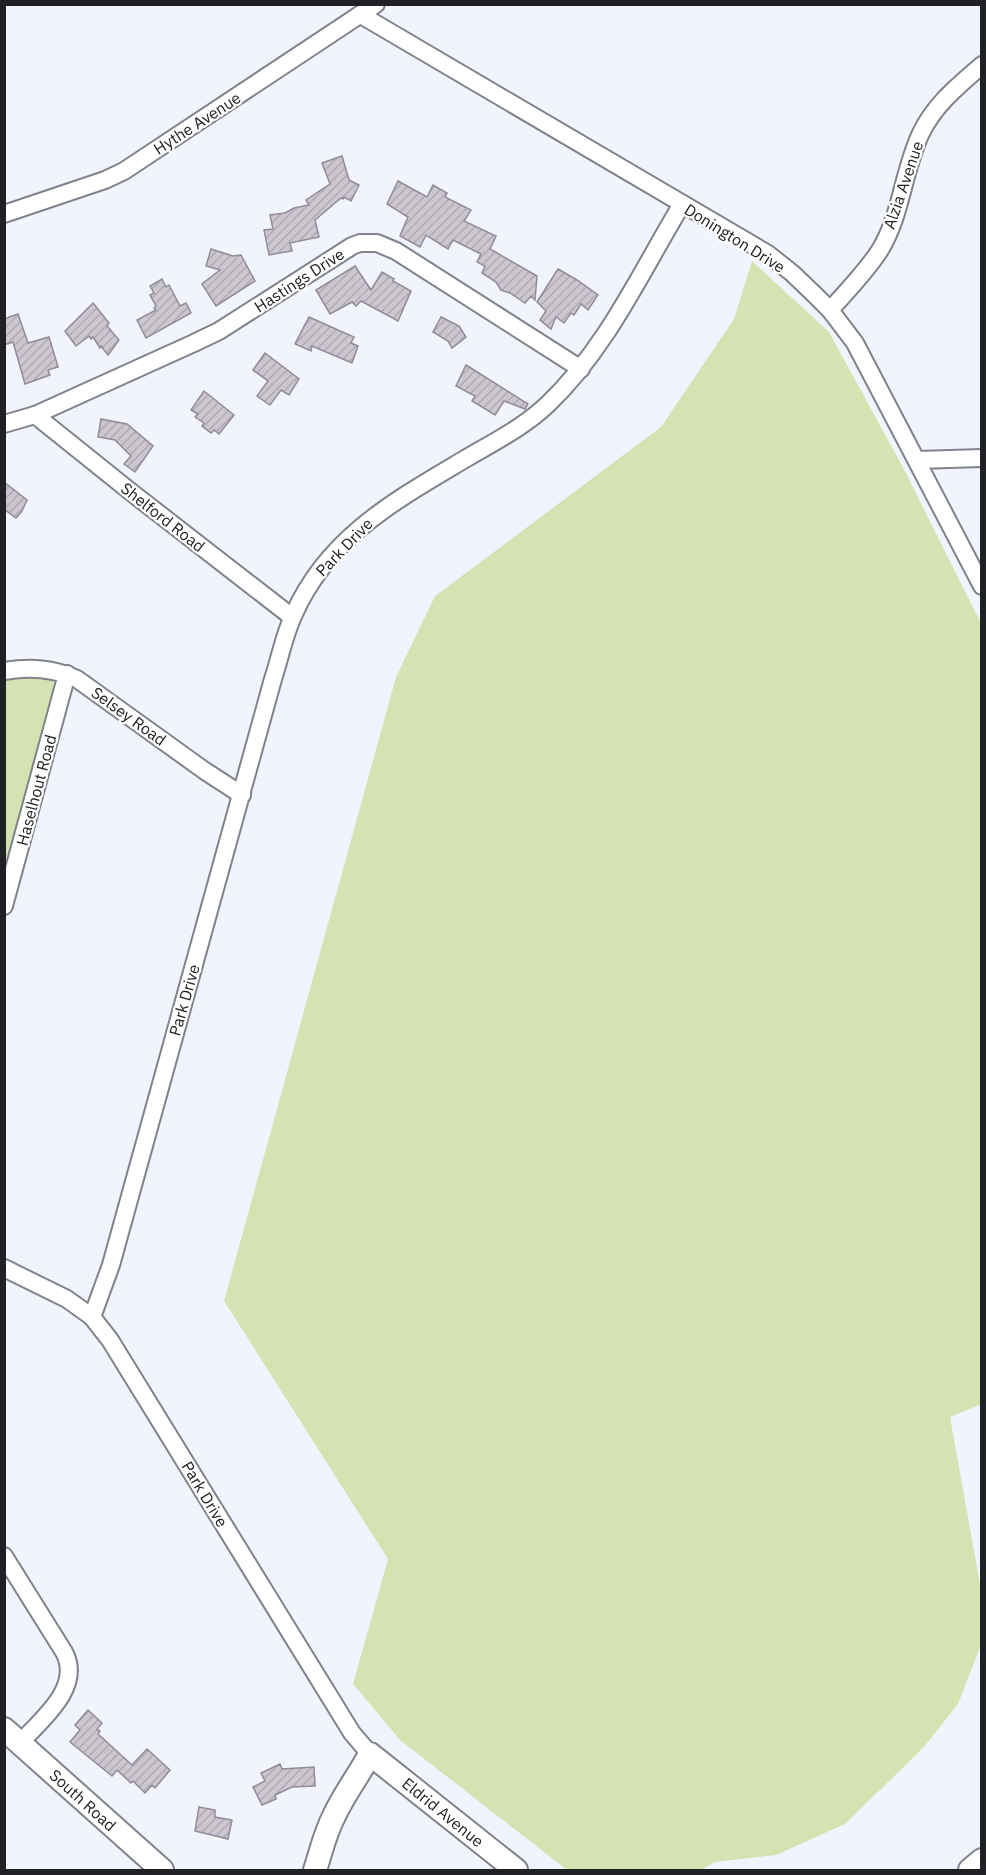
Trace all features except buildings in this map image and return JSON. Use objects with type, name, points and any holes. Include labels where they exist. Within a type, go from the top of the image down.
[{"type":"street","name":"Hythe Avenue","points":[[4,214],[105,180],[124,171],[376,4]]},
{"type":"street","name":"Donington Drive","points":[[361,15],[737,235],[768,254],[792,273],[830,310],[861,353],[981,586]]},
{"type":"street","name":"Alzia Avenue","points":[[830,310],[880,250],[894,220],[921,135],[933,114],[948,94],[981,65]]},
{"type":"street","name":"Park Drive","points":[[370,1754],[352,1733],[110,1340],[92,1317],[117,1244],[292,617],[326,562],[355,531],[382,510],[525,423],[549,403],[581,369],[606,332],[682,204]]},
{"type":"street","name":"Hastings Drive","points":[[4,424],[35,415],[219,331],[328,260],[360,243],[377,243],[396,251],[581,369]]},
{"type":"street","name":"Shelford Road","points":[[35,415],[292,617]]},
{"type":"street","points":[[917,460],[981,458]]},
{"type":"street","name":"Selsey Road","points":[[4,671],[40,668],[67,674],[89,687],[242,795]]},
{"type":"street","name":"Haselhout Road","points":[[4,906],[67,674]]},
{"type":"street","points":[[4,1268],[67,1299],[92,1317]]},
{"type":"street","points":[[4,1556],[64,1652],[70,1668],[68,1680],[58,1701],[12,1736]]},
{"type":"street","name":"South Road","points":[[12,1736],[162,1870]]},
{"type":"street","points":[[315,1870],[335,1813],[361,1773],[370,1754]]},
{"type":"street","name":"Eldrid Avenue","points":[[370,1754],[516,1870]]},
{"type":"street","points":[[970,1870],[981,1860]]},
{"type":"green space","points":[[752,261],[829,332],[905,471],[981,623],[982,1404],[950,1417],[982,1595],[981,1645],[958,1704],[923,1748],[845,1824],[776,1855],[715,1862],[701,1870],[567,1870],[400,1740],[353,1684],[388,1559],[224,1301],[396,677],[435,596],[661,427],[734,319]]},
{"type":"green space","points":[[5,672],[52,679],[55,689],[5,881]]}]
